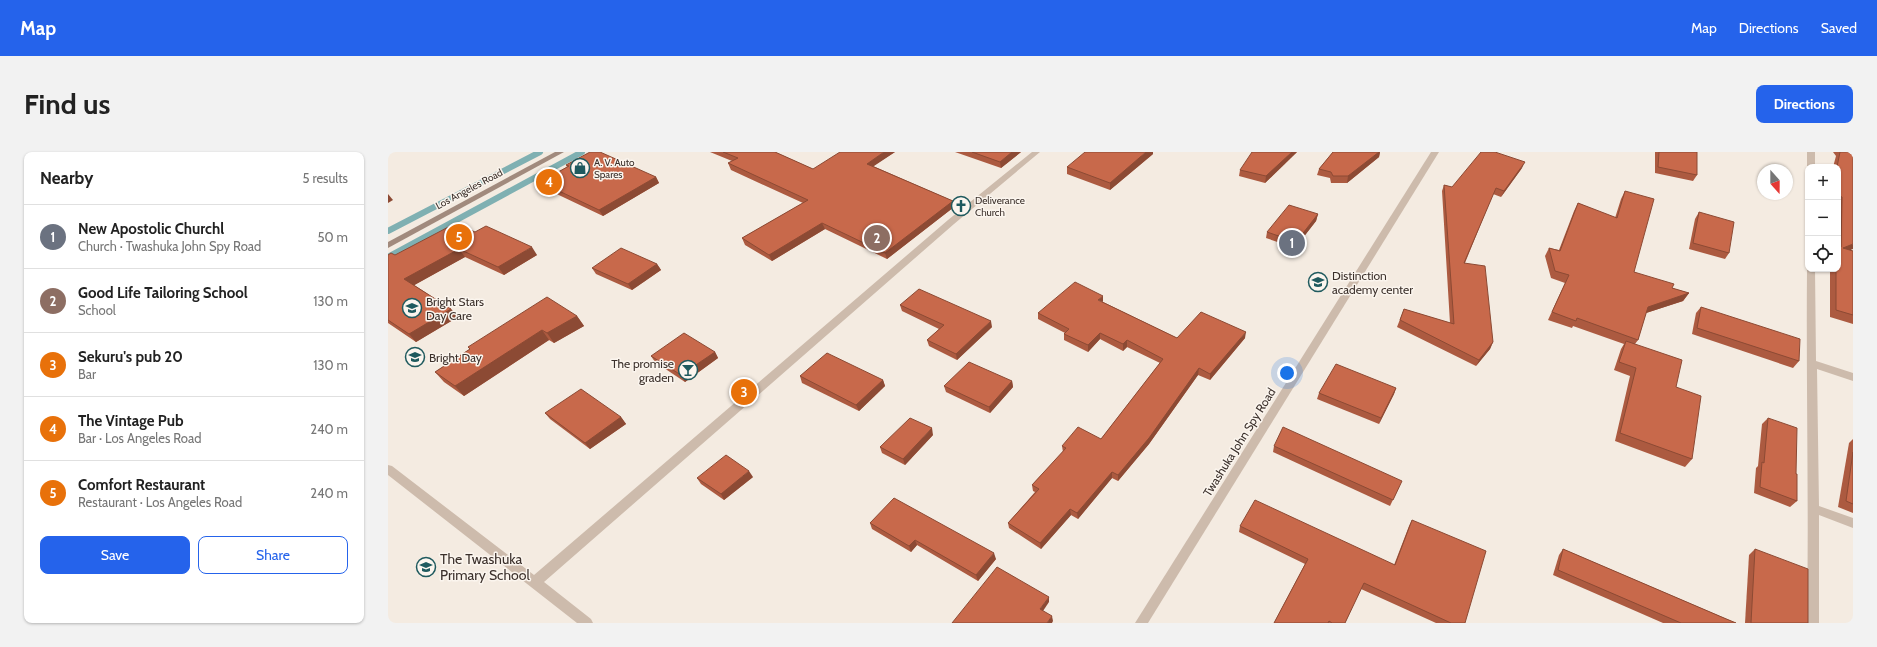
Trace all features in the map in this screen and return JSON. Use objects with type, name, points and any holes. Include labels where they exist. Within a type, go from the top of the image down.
[{"type":"main road","name":"Los Angeles Road","points":[[388,245],[560,152]]},
{"type":"street","points":[[534,583],[933,237],[1036,152]]},
{"type":"street","name":"Twashuka John Spy Road","points":[[1141,623],[1435,152]]},
{"type":"street","points":[[1811,152],[1812,164]]},
{"type":"street","points":[[1810,272],[1815,510],[1813,623]]},
{"type":"street","points":[[1811,363],[1853,377]]},
{"type":"street","points":[[388,469],[587,623]]},
{"type":"street","points":[[1815,510],[1853,523]]},
{"type":"building","points":[[590,152],[600,152],[656,177],[599,210],[540,182],[569,166],[566,165]]},
{"type":"building","points":[[723,152],[775,152],[813,169],[840,152],[884,152],[867,164],[953,201],[885,253],[822,223],[769,255],[742,238],[808,200],[728,163],[738,158]]},
{"type":"building","points":[[972,152],[1012,152],[1000,162]]},
{"type":"building","points":[[1085,152],[1146,152],[1110,183],[1067,167]]},
{"type":"building","points":[[1252,152],[1292,152],[1266,176],[1240,170]]},
{"type":"building","points":[[1333,152],[1379,152],[1348,176],[1333,176],[1331,172],[1319,169]]},
{"type":"building","points":[[1481,152],[1495,152],[1525,162],[1504,191],[1496,188],[1464,263],[1485,266],[1493,342],[1479,360],[1400,320],[1404,309],[1454,324],[1444,185],[1452,187]]},
{"type":"building","points":[[1659,152],[1697,152],[1697,175],[1658,167]]},
{"type":"building","points":[[1840,152],[1853,152],[1853,244],[1843,248],[1853,251],[1853,315],[1836,310],[1836,272],[1841,272],[1842,197],[1841,164],[1838,164]]},
{"type":"building","points":[[1625,191],[1654,199],[1634,272],[1674,284],[1672,288],[1689,293],[1648,307],[1638,340],[1577,318],[1576,321],[1552,312],[1569,275],[1555,271],[1549,248],[1560,251],[1578,203],[1617,218]]},
{"type":"building","points":[[1289,205],[1318,214],[1296,242],[1267,232]]},
{"type":"building","points":[[1699,212],[1734,222],[1729,253],[1693,243]]},
{"type":"building","points":[[456,223],[475,232],[486,226],[532,247],[498,267],[459,249],[404,279],[451,309],[409,334],[388,320],[388,255],[391,253],[395,255]]},
{"type":"building","points":[[621,248],[657,264],[628,284],[592,268]]},
{"type":"building","points":[[1075,282],[1103,296],[1098,300],[1177,338],[1201,312],[1246,332],[1210,374],[1199,368],[1149,438],[1118,475],[1112,472],[1077,513],[1070,509],[1040,543],[1008,523],[1039,489],[1032,485],[1066,448],[1062,446],[1078,427],[1101,439],[1163,359],[1127,340],[1123,344],[1100,333],[1088,345],[1064,334],[1069,329],[1038,313]]},
{"type":"building","points":[[919,289],[991,321],[956,354],[927,340],[944,325],[900,305]]},
{"type":"building","points":[[547,297],[577,316],[547,333],[542,330],[455,386],[435,372],[470,349],[468,347]]},
{"type":"building","points":[[1701,307],[1800,339],[1799,361],[1697,328]]},
{"type":"building","points":[[684,333],[715,352],[681,375],[651,356]]},
{"type":"building","points":[[1626,341],[1682,360],[1676,387],[1701,396],[1692,459],[1620,433],[1636,368],[1619,362]]},
{"type":"building","points":[[827,353],[883,380],[856,405],[800,376]]},
{"type":"building","points":[[969,362],[1012,381],[989,407],[944,386]]},
{"type":"building","points":[[1336,364],[1396,388],[1381,418],[1319,393]]},
{"type":"building","points":[[581,389],[621,417],[585,443],[545,413]]},
{"type":"building","points":[[910,418],[932,428],[903,459],[880,447]]},
{"type":"building","points":[[1768,418],[1797,428],[1797,501],[1760,487],[1762,462],[1764,463]]},
{"type":"building","points":[[1283,427],[1402,481],[1393,500],[1274,446]]},
{"type":"building","points":[[1853,452],[1853,504],[1846,501]]},
{"type":"building","points":[[726,455],[749,471],[721,494],[697,478]]},
{"type":"building","points":[[894,498],[994,553],[976,575],[915,540],[909,546],[870,523]]},
{"type":"building","points":[[1255,500],[1395,565],[1412,520],[1486,551],[1465,623],[1451,623],[1364,583],[1345,623],[1332,623],[1329,621],[1328,623],[1274,623],[1308,559],[1240,526]]},
{"type":"building","points":[[1563,549],[1736,623],[1681,623],[1558,570]]},
{"type":"building","points":[[1755,549],[1808,569],[1808,623],[1751,623]]},
{"type":"building","points":[[997,567],[1049,597],[1040,609],[1052,616],[1047,623],[952,623]]},
{"type":"waterway","points":[[388,231],[540,152]]},
{"type":"waterway","points":[[388,257],[582,152]]},
{"type":"place","name":"A. V. Auto Spares","points":[[580,168]]},
{"type":"place","name":"The Vintage Pub","points":[[549,182]]},
{"type":"place","name":"Deliverance Church","points":[[961,206]]},
{"type":"place","name":"Comfort Restaurant","points":[[459,237]]},
{"type":"place","name":"Good Life Tailoring School","points":[[877,238]]},
{"type":"place","name":"New Apostolic Churchl","points":[[1292,243]]},
{"type":"place","name":"Distinction academy center","points":[[1318,282]]},
{"type":"place","name":"Bright Stars Day Care","points":[[412,308]]},
{"type":"place","name":"Bright Day","points":[[415,357]]},
{"type":"place","name":"The promise graden","points":[[688,370]]},
{"type":"place","name":"Sekuru's pub 20","points":[[744,392]]},
{"type":"place","name":"The Twashuka Primary School","points":[[426,567]]}]
